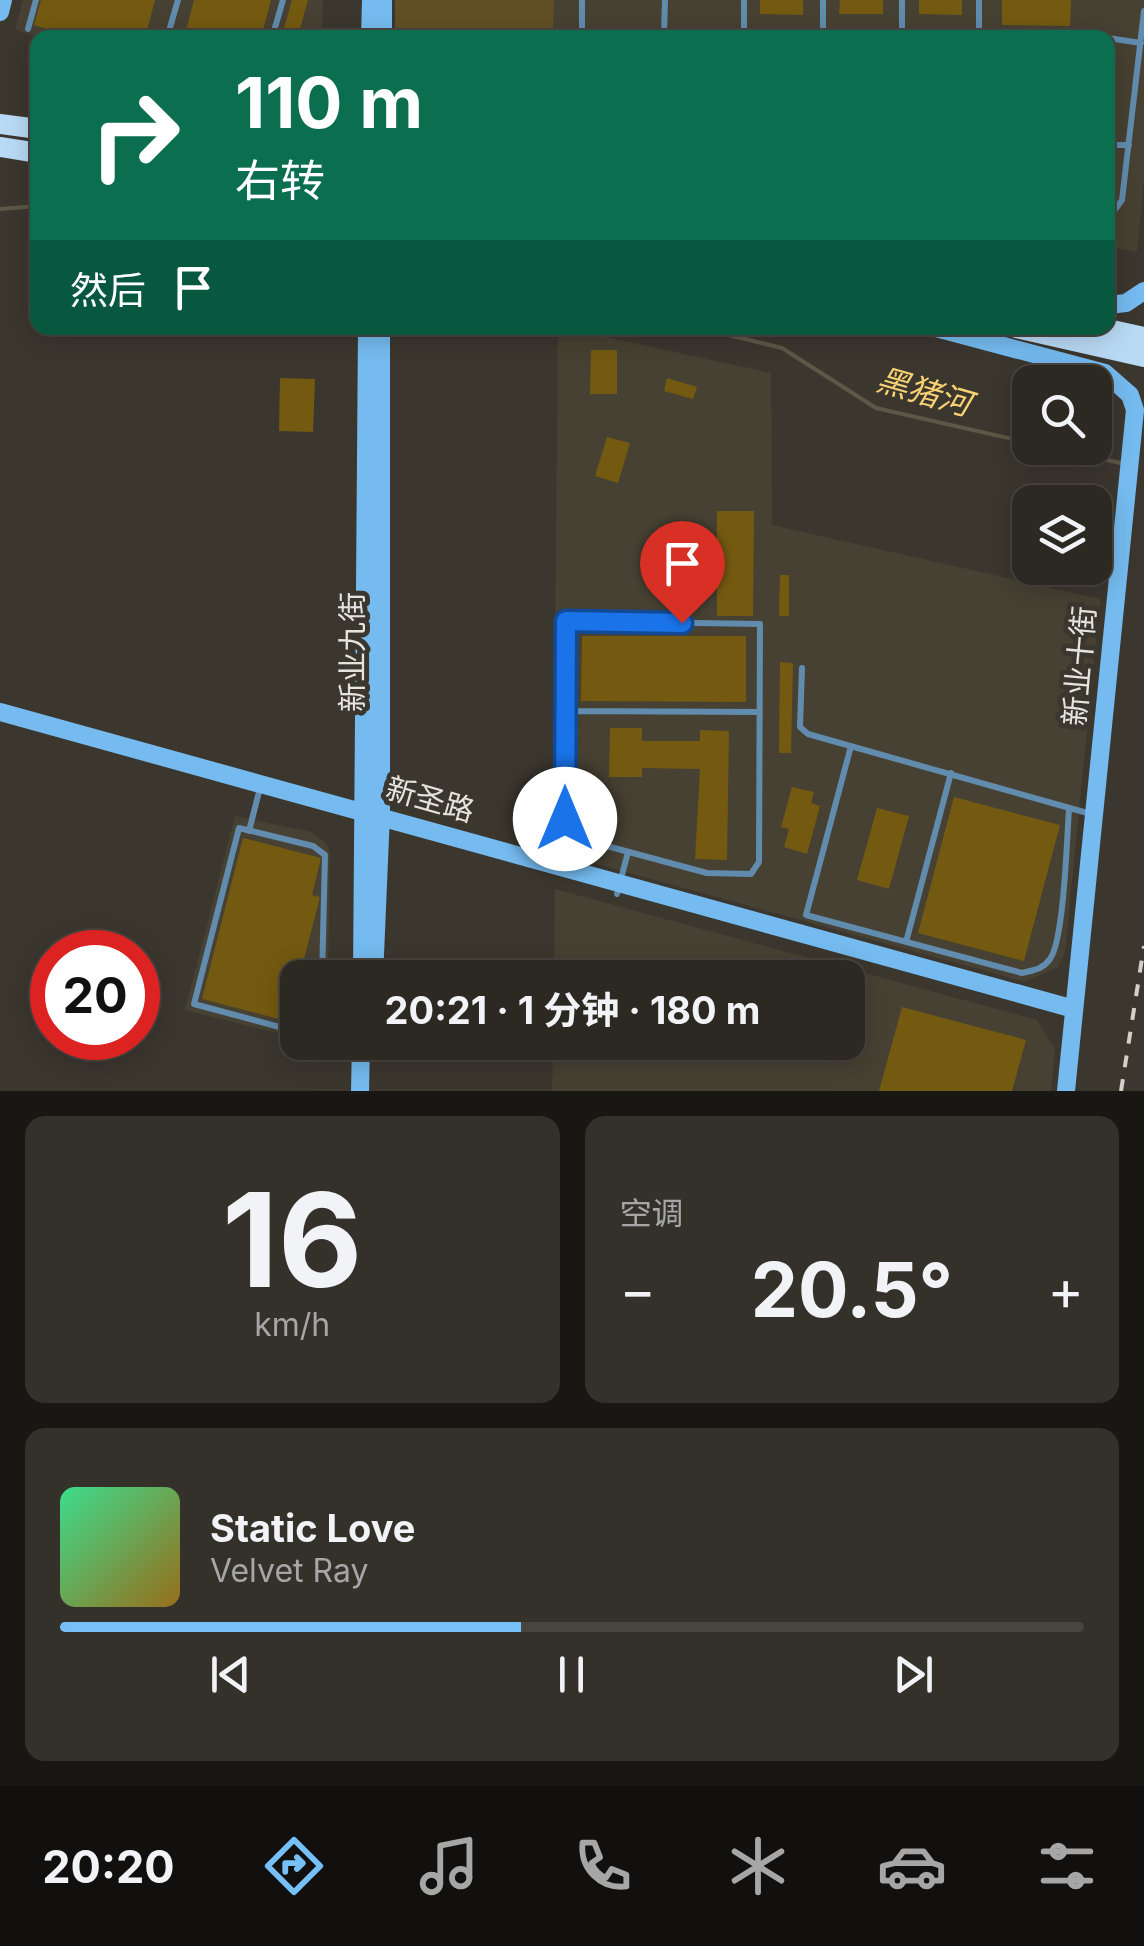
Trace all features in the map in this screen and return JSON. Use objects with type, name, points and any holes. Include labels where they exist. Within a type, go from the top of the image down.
[{"type":"main road","points":[[0,124],[30,128]]},
{"type":"main road","points":[[0,147],[30,152]]},
{"type":"main road","points":[[1115,331],[1144,337]]},
{"type":"main road","points":[[1046,335],[1144,358]]},
{"type":"street","points":[[0,12],[3,0]]},
{"type":"street","points":[[370,30],[371,0]]},
{"type":"street","points":[[383,0],[383,30]]},
{"type":"street","points":[[1115,305],[1126,304],[1144,291]]},
{"type":"street","name":"新业九街","points":[[367,335],[374,960]]},
{"type":"street","name":"新业九街","points":[[363,960],[372,816],[380,335]]},
{"type":"street","name":"新业十街","points":[[962,335],[1105,373],[1130,395],[1135,410],[1066,1091]]},
{"type":"street","name":"新圣路","points":[[0,712],[260,787]]},
{"type":"street","name":"新圣路","points":[[0,721],[372,816],[618,889],[1074,1014]]},
{"type":"street","points":[[360,1060],[360,1091]]},
{"type":"street","points":[[372,1060],[372,1091]]},
{"type":"lane","points":[[28,29],[36,0]]},
{"type":"lane","points":[[169,30],[178,0]]},
{"type":"lane","points":[[274,30],[283,0]]},
{"type":"lane","points":[[582,0],[582,30]]},
{"type":"lane","points":[[664,30],[665,0]]},
{"type":"lane","points":[[744,0],[744,30]]},
{"type":"lane","points":[[823,0],[823,30]]},
{"type":"lane","points":[[902,0],[902,30]]},
{"type":"lane","points":[[979,0],[979,30]]},
{"type":"lane","points":[[1115,210],[1122,200],[1144,12]]},
{"type":"lane","points":[[1115,39],[1143,43]]},
{"type":"lane","points":[[1115,145],[1129,145]]},
{"type":"lane","points":[[566,621],[760,624],[759,862],[751,874],[707,874],[568,831],[566,711],[566,621]]},
{"type":"lane","points":[[802,668],[800,727],[808,734],[951,773],[976,785],[1094,814]]},
{"type":"lane","points":[[566,711],[760,712]]},
{"type":"lane","points":[[799,939],[851,746]]},
{"type":"lane","points":[[906,942],[951,773]]},
{"type":"lane","points":[[249,831],[260,787]]},
{"type":"lane","points":[[806,916],[1022,973],[1040,969],[1052,956],[1058,928],[1070,808]]},
{"type":"lane","points":[[280,1027],[194,1004],[239,828],[313,846],[325,855],[322,960]]},
{"type":"lane","points":[[618,889],[628,852]]},
{"type":"shaded area","points":[[23,0],[323,0],[322,30],[30,30],[30,34],[15,30]]},
{"type":"shaded area","points":[[395,0],[554,0],[553,30],[395,30]]},
{"type":"shaded area","points":[[554,0],[1144,0],[1144,180],[1137,252],[1115,247],[1115,30],[553,30]]},
{"type":"shaded area","points":[[564,335],[597,335],[771,373],[772,525],[1012,579],[1012,585],[1038,585],[1100,599],[1065,952],[1058,967],[1025,982],[553,852],[558,338]]},
{"type":"shaded area","points":[[235,816],[311,832],[326,843],[330,853],[328,960],[280,960],[280,1034],[185,1010]]},
{"type":"shaded area","points":[[555,889],[816,960],[554,960]]},
{"type":"shaded area","points":[[865,973],[1037,1020],[1055,1049],[1051,1091],[552,1091],[553,1060],[865,1060]]},
{"type":"building","points":[[41,0],[155,0],[147,30],[51,30],[34,25]]},
{"type":"building","points":[[194,0],[271,0],[263,30],[186,30]]},
{"type":"building","points":[[292,0],[308,0],[300,30],[284,30]]},
{"type":"building","points":[[760,0],[803,0],[803,15],[760,14]]},
{"type":"building","points":[[840,0],[883,0],[883,14],[839,14]]},
{"type":"building","points":[[919,0],[962,0],[962,15],[919,14]]},
{"type":"building","points":[[1002,0],[1071,0],[1070,26],[1002,25]]},
{"type":"building","points":[[591,350],[617,350],[617,394],[590,394]]},
{"type":"building","points":[[280,378],[315,379],[313,432],[279,431]]},
{"type":"building","points":[[667,378],[697,387],[693,399],[664,391]]},
{"type":"building","points":[[607,437],[630,443],[618,483],[595,476]]},
{"type":"building","points":[[717,511],[754,511],[753,616],[717,616]]},
{"type":"building","points":[[780,575],[789,575],[789,616],[779,616]]},
{"type":"building","points":[[582,636],[746,636],[746,702],[581,701]]},
{"type":"building","points":[[780,662],[793,663],[791,753],[779,753]]},
{"type":"building","points":[[610,728],[642,728],[642,741],[700,741],[700,730],[729,731],[727,860],[695,859],[700,769],[642,768],[642,777],[609,777]]},
{"type":"building","points":[[792,787],[814,792],[811,803],[820,806],[807,854],[784,847],[789,829],[781,827]]},
{"type":"building","points":[[954,797],[1060,825],[1024,961],[918,933]]},
{"type":"building","points":[[877,808],[909,816],[889,889],[857,880]]},
{"type":"building","points":[[243,838],[321,858],[312,895],[320,897],[304,960],[280,960],[280,1019],[202,999]]},
{"type":"building","points":[[902,1007],[1026,1040],[1012,1091],[879,1091]]},
{"type":"waterway","points":[[0,209],[30,207]]},
{"type":"waterway","name":"黑猪河","points":[[729,335],[782,348],[876,408],[1012,439]]},
{"type":"waterway","name":"黑猪河","points":[[1112,461],[1125,464]]},
{"type":"railway","points":[[1121,1091],[1144,946]]},
{"type":"route","points":[[565,819],[566,621],[682,623]]}]
